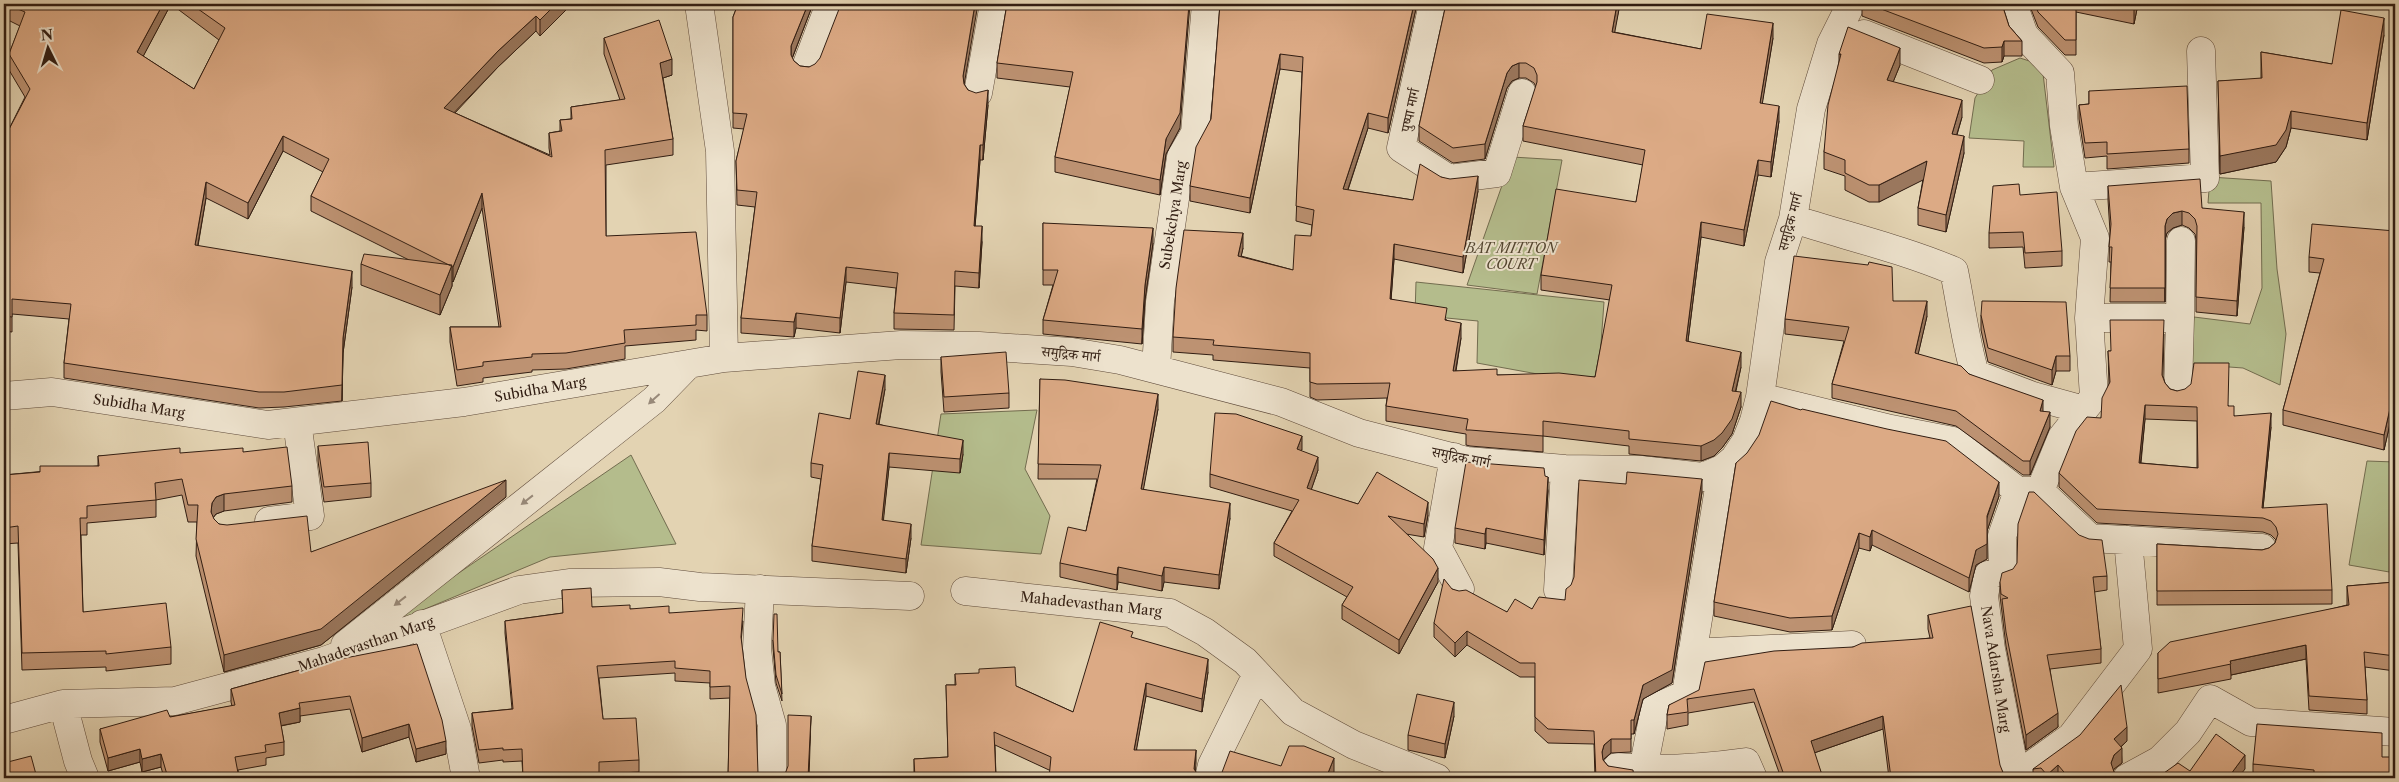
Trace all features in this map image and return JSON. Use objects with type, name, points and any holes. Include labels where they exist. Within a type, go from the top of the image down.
[{"type":"street","points":[[699,4],[720,151],[724,358]]},
{"type":"street","points":[[806,67],[830,4]]},
{"type":"street","points":[[978,93],[994,4]]},
{"type":"street","name":"Subekchya Marg","points":[[1156,370],[1160,302],[1181,157],[1195,133],[1206,4]]},
{"type":"street","name":"पुष्पा मार्ग","points":[[1433,4],[1402,148],[1449,179],[1497,173],[1522,92]]},
{"type":"street","name":"Nava Adarsha Marg","points":[[2013,4],[2024,35],[2060,73],[2064,126],[2074,187],[2095,238],[2089,318],[2094,397],[2062,437],[2002,536],[2003,571],[1988,575],[1984,596],[2001,706],[2016,778]]},
{"type":"street","points":[[1845,14],[1980,80]]},
{"type":"street","name":"समुद्रिक मार्ग","points":[[724,358],[901,345],[979,346],[1072,352],[1120,360],[1281,402],[1359,433],[1467,461],[1565,469],[1641,470],[1703,477],[1722,470],[1734,459],[1746,441],[1754,421],[1760,397],[1779,262],[1793,219],[1811,109],[1830,44],[1845,14]]},
{"type":"street","points":[[2074,187],[2205,178],[2201,51]]},
{"type":"street","points":[[1793,219],[1860,241],[1921,257],[1954,271],[1963,314],[1967,349],[1975,374],[2033,396],[2084,410]]},
{"type":"street","points":[[2178,389],[2181,241]]},
{"type":"street","points":[[2089,318],[2180,318]]},
{"type":"street","name":"Subidha Marg","points":[[4,396],[52,392],[268,425],[464,402],[724,358]]},
{"type":"street","points":[[324,661],[654,400],[689,364]]},
{"type":"street","points":[[1760,397],[1891,429],[1953,441],[2029,491],[2090,538],[2262,548]]},
{"type":"street","points":[[245,524],[310,516],[297,422]]},
{"type":"street","points":[[1454,457],[1438,548],[1460,589]]},
{"type":"street","points":[[1558,590],[1565,469]]},
{"type":"street","points":[[1722,470],[1686,694],[1655,708],[1630,768],[1704,768],[1746,762],[1753,778]]},
{"type":"street","points":[[2016,778],[2071,737],[2138,649],[2128,540]]},
{"type":"street","name":"Mahadevasthan Marg","points":[[4,720],[63,704],[175,701],[324,661],[519,590],[569,583],[659,582],[700,586],[910,596]]},
{"type":"street","points":[[760,589],[757,648],[761,686],[772,724],[772,778]]},
{"type":"street","name":"Mahadevasthan Marg","points":[[965,591],[1170,613],[1205,632],[1245,661],[1293,712],[1354,746],[1437,778]]},
{"type":"street","points":[[422,624],[457,729],[466,778]]},
{"type":"street","points":[[1692,653],[1852,645]]},
{"type":"street","points":[[1209,778],[1212,765],[1257,674]]},
{"type":"street","points":[[2127,778],[2160,760],[2188,732],[2210,699],[2251,722],[2395,732]]},
{"type":"street","points":[[63,704],[78,761],[85,778]]},
{"type":"green space","points":[[2020,58],[2042,65],[2054,167],[2023,167],[2024,141],[1969,138],[1975,98],[1992,70]]},
{"type":"green space","name":"BAT MITTON COURT","points":[[1512,157],[1562,160],[1537,294],[1467,285]]},
{"type":"green space","points":[[2210,177],[2271,181],[2277,269],[2286,334],[2280,385],[2243,368],[2188,364],[2194,317],[2250,324],[2262,288],[2261,203],[2208,203]]},
{"type":"green space","points":[[1416,282],[1604,302],[1598,385],[1477,363],[1478,321],[1415,315]]},
{"type":"green space","points":[[1037,410],[1025,469],[1050,516],[1041,554],[921,545],[941,414]]},
{"type":"green space","points":[[631,455],[676,544],[550,557],[377,629]]},
{"type":"green space","points":[[2367,461],[2395,462],[2395,573],[2349,565]]},
{"type":"building","points":[[6,4],[163,4],[137,52],[194,89],[225,28],[191,4],[556,4],[540,20],[536,16],[498,51],[444,108],[552,157],[549,133],[562,131],[560,120],[572,119],[571,107],[625,99],[604,38],[659,20],[672,59],[660,63],[673,139],[605,150],[606,236],[696,232],[707,315],[696,315],[696,325],[624,330],[625,343],[566,353],[532,354],[532,357],[483,362],[483,366],[457,370],[450,327],[501,327],[482,193],[453,267],[311,196],[329,159],[283,136],[248,203],[206,182],[195,245],[352,271],[343,338],[342,385],[284,392],[259,392],[64,363],[71,304],[12,299],[12,317],[4,316],[4,139],[30,89],[9,54],[25,12]]},
{"type":"building","points":[[738,4],[808,4],[791,46],[791,55],[800,66],[809,67],[820,58],[841,4],[975,4],[963,76],[964,84],[968,90],[976,93],[988,90],[983,145],[980,145],[974,226],[982,226],[979,273],[955,271],[954,315],[894,313],[898,273],[846,267],[840,318],[796,313],[794,322],[741,318],[757,192],[737,190],[736,161],[747,114],[733,113],[733,17]]},
{"type":"building","points":[[1007,4],[1189,4],[1180,113],[1166,139],[1160,180],[1055,157],[1073,72],[997,63]]},
{"type":"building","points":[[1220,4],[1414,4],[1388,118],[1368,113],[1343,189],[1413,200],[1420,164],[1441,177],[1450,179],[1478,176],[1463,257],[1394,244],[1390,299],[1447,308],[1445,320],[1461,323],[1453,371],[1497,369],[1497,375],[1559,373],[1595,377],[1612,285],[1541,275],[1556,189],[1636,202],[1645,150],[1523,126],[1537,82],[1534,68],[1526,63],[1512,66],[1507,73],[1485,144],[1453,148],[1419,126],[1446,4],[1617,4],[1612,32],[1701,49],[1707,14],[1773,23],[1760,103],[1779,106],[1771,162],[1758,160],[1744,230],[1701,222],[1686,341],[1741,352],[1732,391],[1741,392],[1732,419],[1722,433],[1714,440],[1701,446],[1629,439],[1629,431],[1543,421],[1543,436],[1466,430],[1468,419],[1386,406],[1390,383],[1317,384],[1310,382],[1310,353],[1213,345],[1214,340],[1173,337],[1176,288],[1184,230],[1243,233],[1238,256],[1293,270],[1295,235],[1311,236],[1314,210],[1296,206],[1303,57],[1280,54],[1250,198],[1190,186],[1196,147],[1211,119]]},
{"type":"building","points":[[1868,4],[2002,4],[2009,26],[2022,41],[2004,41],[2002,47],[1984,48]]},
{"type":"building","points":[[2035,4],[2076,4],[2076,40],[2065,40],[2038,12]]},
{"type":"building","points":[[2107,4],[2135,4],[2134,9]]},
{"type":"building","points":[[2341,10],[2384,18],[2367,123],[2291,111],[2286,130],[2276,145],[2220,156],[2218,81],[2262,78],[2261,52],[2332,64]]},
{"type":"building","points":[[1848,27],[1900,48],[1887,80],[1962,100],[1952,134],[1964,136],[1946,215],[1918,208],[1927,161],[1879,185],[1869,185],[1845,173],[1845,160],[1824,152],[1828,105],[1841,54],[1839,54]]},
{"type":"building","points":[[2187,86],[2189,149],[2107,154],[2107,142],[2085,143],[2079,105],[2089,104],[2089,91]]},
{"type":"building","points":[[2200,179],[2202,208],[2244,212],[2237,301],[2196,297],[2197,226],[2195,219],[2189,213],[2182,211],[2173,213],[2167,219],[2165,226],[2165,288],[2110,288],[2112,247],[2109,247],[2111,224],[2108,186]]},
{"type":"building","points":[[2019,184],[2020,195],[2057,192],[2062,251],[2025,253],[2023,232],[1989,233],[1993,186]]},
{"type":"building","points":[[1043,223],[1153,228],[1145,285],[1142,329],[1043,320],[1058,270],[1043,270]]},
{"type":"building","points":[[2312,224],[2395,231],[2395,405],[2391,404],[2384,435],[2283,410],[2324,259],[2309,257]]},
{"type":"building","points":[[364,254],[452,265],[440,295],[361,264]]},
{"type":"building","points":[[1794,256],[1868,265],[1869,262],[1892,267],[1893,301],[1927,301],[1915,353],[1961,366],[1969,374],[2043,400],[2040,411],[2050,412],[2030,461],[2023,461],[1956,411],[1832,384],[1849,327],[1785,319]]},
{"type":"building","points":[[1982,301],[2066,302],[2070,356],[2056,356],[2052,370],[1988,348],[1981,315]]},
{"type":"building","points":[[2110,320],[2164,320],[2162,375],[2170,389],[2177,391],[2185,389],[2191,384],[2194,363],[2229,363],[2228,406],[2234,406],[2234,416],[2271,413],[2262,508],[2327,504],[2332,590],[2157,591],[2157,544],[2262,550],[2269,548],[2275,543],[2278,534],[2276,527],[2271,521],[2263,518],[2097,509],[2059,473],[2076,431],[2087,417],[2101,418],[2102,398],[2110,382],[2108,351],[2111,351]],"holes":[[[2145,405],[2197,407],[2198,468],[2139,463]]]},
{"type":"building","points":[[1006,352],[1009,393],[944,397],[941,357]]},
{"type":"building","points":[[858,371],[885,375],[876,424],[963,440],[960,459],[889,453],[882,520],[911,524],[906,559],[812,546],[823,465],[811,463],[819,413],[850,419]]},
{"type":"building","points":[[1040,379],[1065,380],[1158,394],[1141,489],[1230,503],[1219,575],[1164,567],[1162,576],[1118,567],[1117,575],[1060,563],[1068,527],[1086,531],[1101,465],[1038,464]]},
{"type":"building","points":[[1771,401],[1801,410],[1946,441],[1999,482],[1987,516],[1987,544],[1976,550],[1969,578],[1872,530],[1870,537],[1859,533],[1832,616],[1790,618],[1714,602],[1736,463],[1747,453],[1759,435]]},
{"type":"building","points":[[1215,413],[1236,414],[1302,436],[1297,449],[1318,457],[1307,488],[1358,504],[1377,472],[1428,502],[1424,524],[1388,516],[1433,559],[1438,568],[1399,640],[1342,605],[1353,587],[1274,543],[1299,500],[1210,474]]},
{"type":"building","points":[[368,442],[371,483],[324,487],[318,446]]},
{"type":"building","points":[[287,447],[292,486],[224,494],[216,497],[212,503],[211,512],[219,524],[227,525],[307,516],[311,552],[506,480],[321,629],[224,655],[196,539],[198,505],[188,505],[182,479],[155,483],[156,500],[87,506],[87,518],[80,518],[83,612],[166,603],[171,647],[106,654],[106,651],[22,653],[18,526],[4,528],[4,475],[40,472],[40,466],[99,466],[98,456],[180,448],[180,453],[243,448],[243,452]]},
{"type":"building","points":[[1466,462],[1544,468],[1545,476],[1548,477],[1544,540],[1486,528],[1485,534],[1455,528]]},
{"type":"building","points":[[1627,472],[1702,479],[1672,670],[1643,685],[1634,720],[1631,720],[1631,739],[1611,739],[1604,745],[1602,752],[1603,760],[1608,766],[1633,770],[1634,778],[1596,778],[1594,731],[1548,729],[1535,717],[1535,663],[1520,663],[1467,631],[1455,643],[1434,623],[1444,579],[1452,589],[1466,590],[1507,612],[1515,599],[1532,609],[1539,597],[1565,600],[1566,589],[1571,585],[1574,577],[1579,480],[1626,484]]},
{"type":"building","points":[[2029,492],[2034,492],[2079,535],[2089,539],[2102,540],[2107,576],[2093,577],[2101,649],[2047,655],[2058,713],[2026,735],[2006,632],[2002,599],[2008,598],[2001,594],[2000,582],[2002,573],[2013,569],[2017,563],[2018,524]]},
{"type":"building","points":[[2395,582],[2395,656],[2364,652],[2367,700],[2309,696],[2306,645],[2230,661],[2231,664],[2158,679],[2158,653],[2170,642],[2349,605],[2347,586]]},
{"type":"building","points":[[591,588],[592,607],[630,605],[630,609],[669,606],[669,613],[743,608],[741,637],[746,678],[756,715],[758,773],[763,778],[728,778],[730,686],[710,687],[710,671],[675,668],[675,661],[597,666],[603,719],[636,718],[639,760],[599,762],[599,774],[574,775],[574,778],[523,778],[522,749],[479,750],[472,713],[513,709],[505,621],[563,613],[562,590]]},
{"type":"building","points":[[1971,606],[2000,765],[2004,775],[1982,778],[1891,778],[1883,716],[1811,741],[1823,778],[1785,778],[1754,689],[1687,699],[1688,712],[1667,715],[1669,705],[1699,690],[1705,662],[1774,651],[1853,647],[1862,643],[1933,638],[1928,615]]},
{"type":"building","points":[[774,614],[777,614],[782,694],[776,675],[773,640]]},
{"type":"building","points":[[1100,622],[1133,632],[1131,637],[1208,659],[1202,699],[1146,683],[1134,750],[1196,750],[1194,769],[1203,778],[1049,778],[1051,757],[994,732],[996,778],[915,778],[914,759],[948,757],[946,685],[956,685],[955,674],[979,673],[979,669],[1015,667],[1016,686],[1073,712]]},
{"type":"building","points":[[417,644],[442,720],[446,741],[416,749],[409,724],[362,738],[350,696],[299,703],[300,708],[279,713],[284,742],[265,745],[266,752],[235,757],[239,778],[168,778],[161,754],[142,759],[140,749],[108,758],[100,729],[167,710],[170,717],[235,705],[231,689],[340,659]]},
{"type":"building","points":[[2121,685],[2127,727],[2114,739],[2122,748],[2114,755],[2111,763],[2114,772],[2123,778],[2069,778],[2058,765],[2047,775],[2041,768],[2033,769],[2080,735]]},
{"type":"building","points":[[1417,694],[1454,702],[1445,744],[1408,735]]},
{"type":"building","points":[[788,715],[811,716],[808,778],[781,778],[788,766]]},
{"type":"building","points":[[2257,724],[2382,733],[2382,757],[2395,757],[2395,778],[2314,778],[2314,770],[2253,764]]},
{"type":"building","points":[[2216,734],[2245,755],[2228,778],[2157,778],[2178,763],[2190,771]]},
{"type":"building","points":[[1289,746],[1304,746],[1334,758],[1326,778],[1215,778],[1221,775],[1230,751],[1281,766]]},
{"type":"building","points":[[31,756],[37,778],[4,778],[4,763]]},
{"type":"building","points":[[2143,773],[2148,778],[2130,778]]}]
